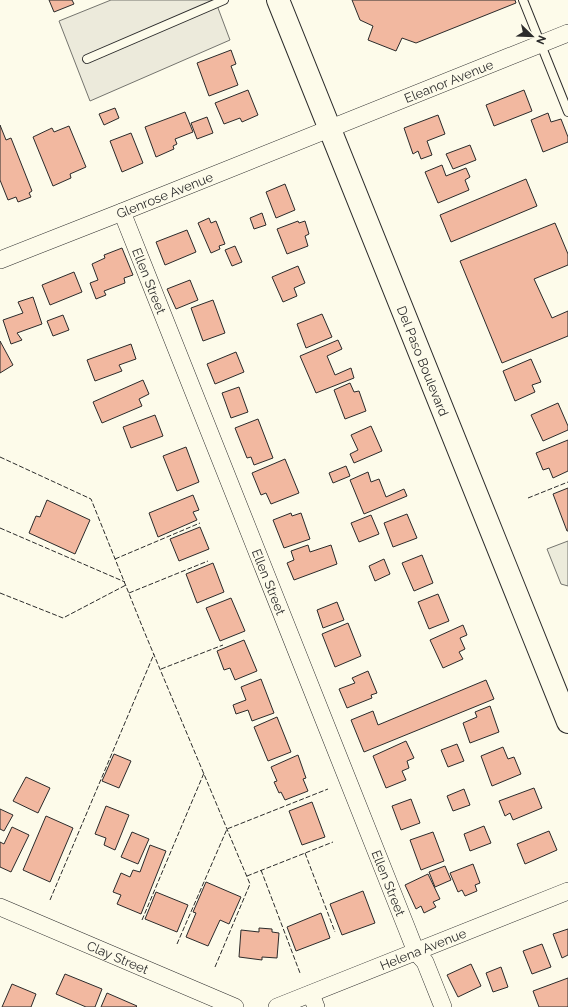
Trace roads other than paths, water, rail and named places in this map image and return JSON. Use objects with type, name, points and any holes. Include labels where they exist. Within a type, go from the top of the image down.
[{"type":"main road","name":"Del Paso Boulevard","points":[[278,0],[568,722]]},
{"type":"street","name":"Eleanor Avenue","points":[[330,129],[568,33]]},
{"type":"street","name":"Glenrose Avenue","points":[[0,260],[330,129]]},
{"type":"street","name":"Ellen Street","points":[[122,212],[416,952],[425,962],[443,1007]]},
{"type":"street","name":"Helena Avenue","points":[[277,1007],[314,1000],[416,952],[568,891]]},
{"type":"street","name":"Clay Street","points":[[0,907],[235,1007]]},
{"type":"lane","points":[[87,59],[224,0]]},
{"type":"lane","points":[[523,0],[568,112]]}]
